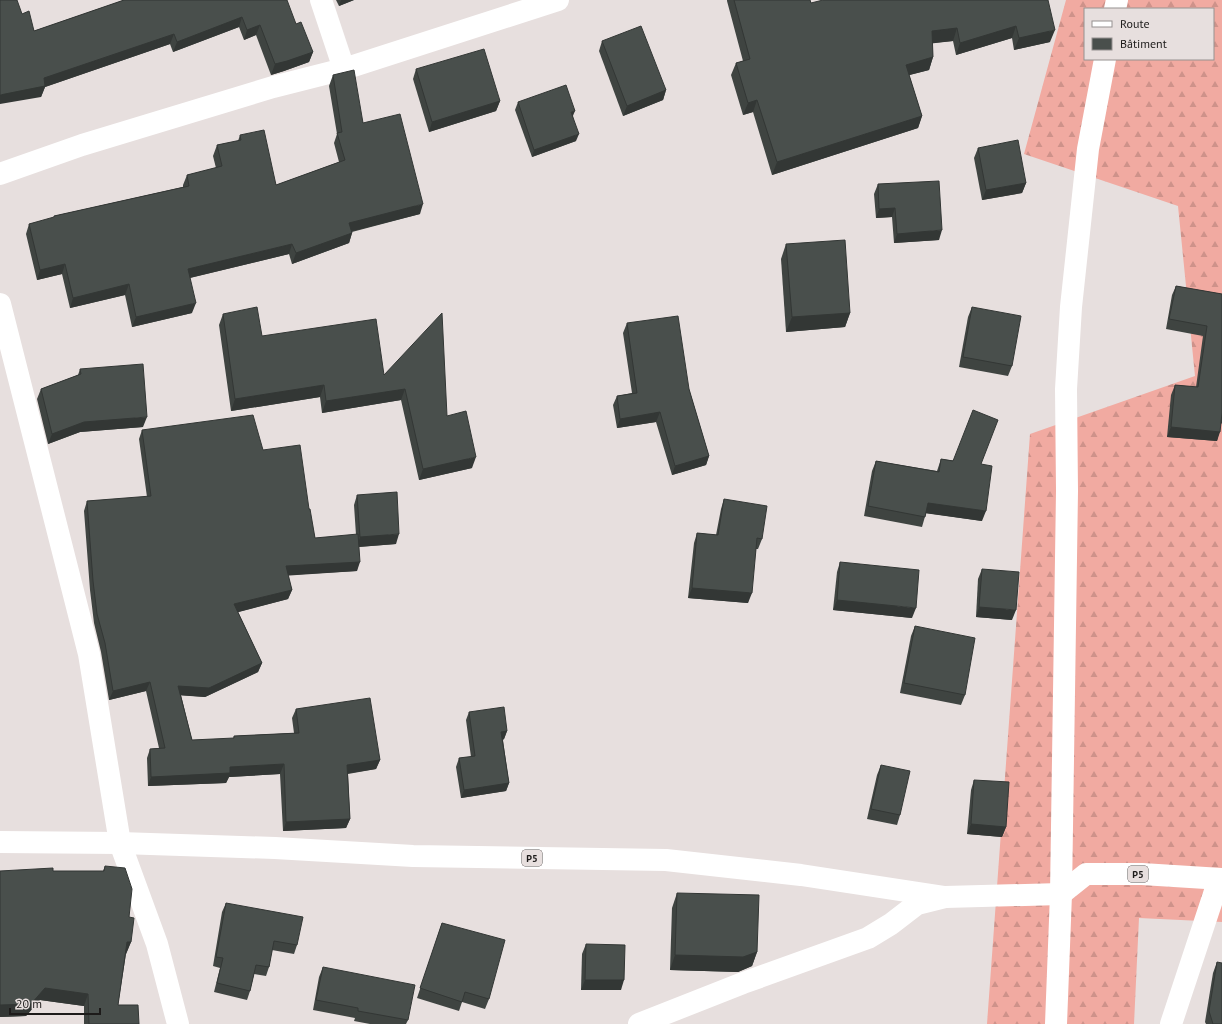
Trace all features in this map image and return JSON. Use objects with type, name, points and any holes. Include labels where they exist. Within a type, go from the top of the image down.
[{"type":"street","points":[[321,0],[344,69]]},
{"type":"street","points":[[0,174],[82,145],[273,87],[344,69],[558,0]]},
{"type":"street","points":[[1056,1024],[1061,894],[1067,491],[1066,389],[1070,322],[1080,212],[1088,149],[1105,60]]},
{"type":"street","points":[[0,304],[89,654],[120,843],[157,944],[178,1024]]},
{"type":"street","name":"P5","points":[[0,842],[120,843],[275,848],[413,856],[666,860],[801,875],[945,897],[1061,894],[1086,874],[1142,874],[1220,879]]},
{"type":"street","points":[[1171,1024],[1220,879]]},
{"type":"street","points":[[639,1024],[743,983],[868,938],[891,924],[917,904],[945,897]]},
{"type":"green space","points":[[1066,0],[1222,0],[1222,922],[1139,918],[1134,1024],[987,1024],[1030,434],[1195,376],[1178,206],[1024,154]]},
{"type":"building","points":[[0,0],[17,0],[22,14],[29,11],[34,31],[124,0],[287,0],[296,24],[301,22],[313,52],[275,64],[260,25],[247,30],[242,17],[177,42],[174,34],[44,78],[45,86],[0,95]]},
{"type":"building","points":[[734,0],[810,0],[811,3],[823,0],[1048,0],[1055,30],[1019,38],[1016,26],[960,43],[957,28],[932,31],[933,57],[906,65],[922,116],[777,162],[757,100],[748,103],[736,63],[750,59]]},
{"type":"building","points":[[641,26],[666,90],[627,106],[602,41]]},
{"type":"building","points":[[484,49],[500,101],[432,122],[416,69]]},
{"type":"building","points":[[354,70],[363,123],[400,114],[423,204],[349,223],[352,233],[296,253],[292,244],[188,269],[196,303],[136,317],[129,284],[73,298],[65,264],[40,270],[29,224],[54,216],[189,186],[187,175],[222,166],[217,145],[241,140],[240,135],[264,130],[276,185],[345,160],[337,133],[342,132],[333,75]]},
{"type":"building","points":[[566,85],[575,111],[571,112],[579,134],[534,150],[518,102]]},
{"type":"building","points":[[1018,140],[1026,183],[986,190],[978,148]]},
{"type":"building","points":[[939,181],[942,230],[897,234],[895,208],[879,209],[878,184]]},
{"type":"building","points":[[845,240],[850,313],[792,317],[786,244]]},
{"type":"building","points":[[1176,286],[1222,294],[1222,413],[1220,432],[1171,427],[1175,385],[1198,387],[1207,326],[1169,319]]},
{"type":"building","points":[[257,307],[262,336],[376,319],[384,375],[442,313],[447,416],[466,411],[476,457],[423,469],[405,389],[326,401],[324,385],[235,399],[223,314]]},
{"type":"building","points":[[972,307],[1021,316],[1012,366],[963,357]]},
{"type":"building","points":[[678,316],[689,389],[709,456],[675,466],[660,412],[620,419],[617,396],[637,393],[627,323]]},
{"type":"building","points":[[143,364],[147,417],[84,422],[52,434],[41,389],[81,374],[80,369]]},
{"type":"building","points":[[973,410],[998,420],[981,464],[992,466],[986,511],[928,503],[925,517],[868,506],[876,461],[939,472],[941,459],[953,461]]},
{"type":"building","points":[[253,415],[263,450],[300,445],[309,509],[315,538],[358,534],[360,562],[286,566],[292,590],[234,604],[262,663],[209,688],[178,686],[192,740],[234,738],[234,736],[299,733],[296,709],[370,698],[380,760],[347,765],[350,819],[286,822],[284,764],[230,767],[230,773],[151,777],[150,749],[165,748],[150,682],[113,691],[105,643],[97,614],[87,501],[151,496],[142,430]]},
{"type":"building","points":[[397,492],[399,534],[360,537],[357,495]]},
{"type":"building","points":[[724,499],[767,506],[762,539],[757,538],[752,593],[692,588],[697,533],[718,535]]},
{"type":"building","points":[[840,562],[919,570],[916,608],[837,600]]},
{"type":"building","points":[[982,569],[1019,572],[1016,610],[979,607]]},
{"type":"building","points":[[915,626],[975,638],[965,695],[904,683]]},
{"type":"building","points":[[504,707],[507,731],[501,732],[509,783],[464,790],[459,758],[475,756],[469,712]]},
{"type":"building","points":[[881,765],[910,771],[900,815],[871,809]]},
{"type":"building","points":[[974,780],[1009,782],[1006,827],[971,824]]},
{"type":"building","points":[[105,866],[125,868],[132,889],[129,917],[134,918],[131,942],[127,942],[118,1005],[138,1005],[139,1024],[89,1024],[88,994],[45,988],[31,1004],[0,1005],[0,871],[53,868],[53,871],[104,871]]},
{"type":"building","points":[[677,893],[759,895],[757,952],[743,957],[675,955]]},
{"type":"building","points":[[226,903],[303,917],[297,945],[274,941],[269,967],[256,965],[250,991],[217,983],[223,958],[216,957]]},
{"type":"building","points":[[442,923],[505,940],[489,999],[465,992],[462,1002],[420,988]]},
{"type":"building","points":[[586,944],[625,945],[624,980],[585,980]]},
{"type":"building","points":[[1217,962],[1222,963],[1222,1024],[1213,1024],[1209,1011]]},
{"type":"building","points":[[323,967],[415,985],[408,1020],[358,1011],[358,1008],[316,1000]]}]
